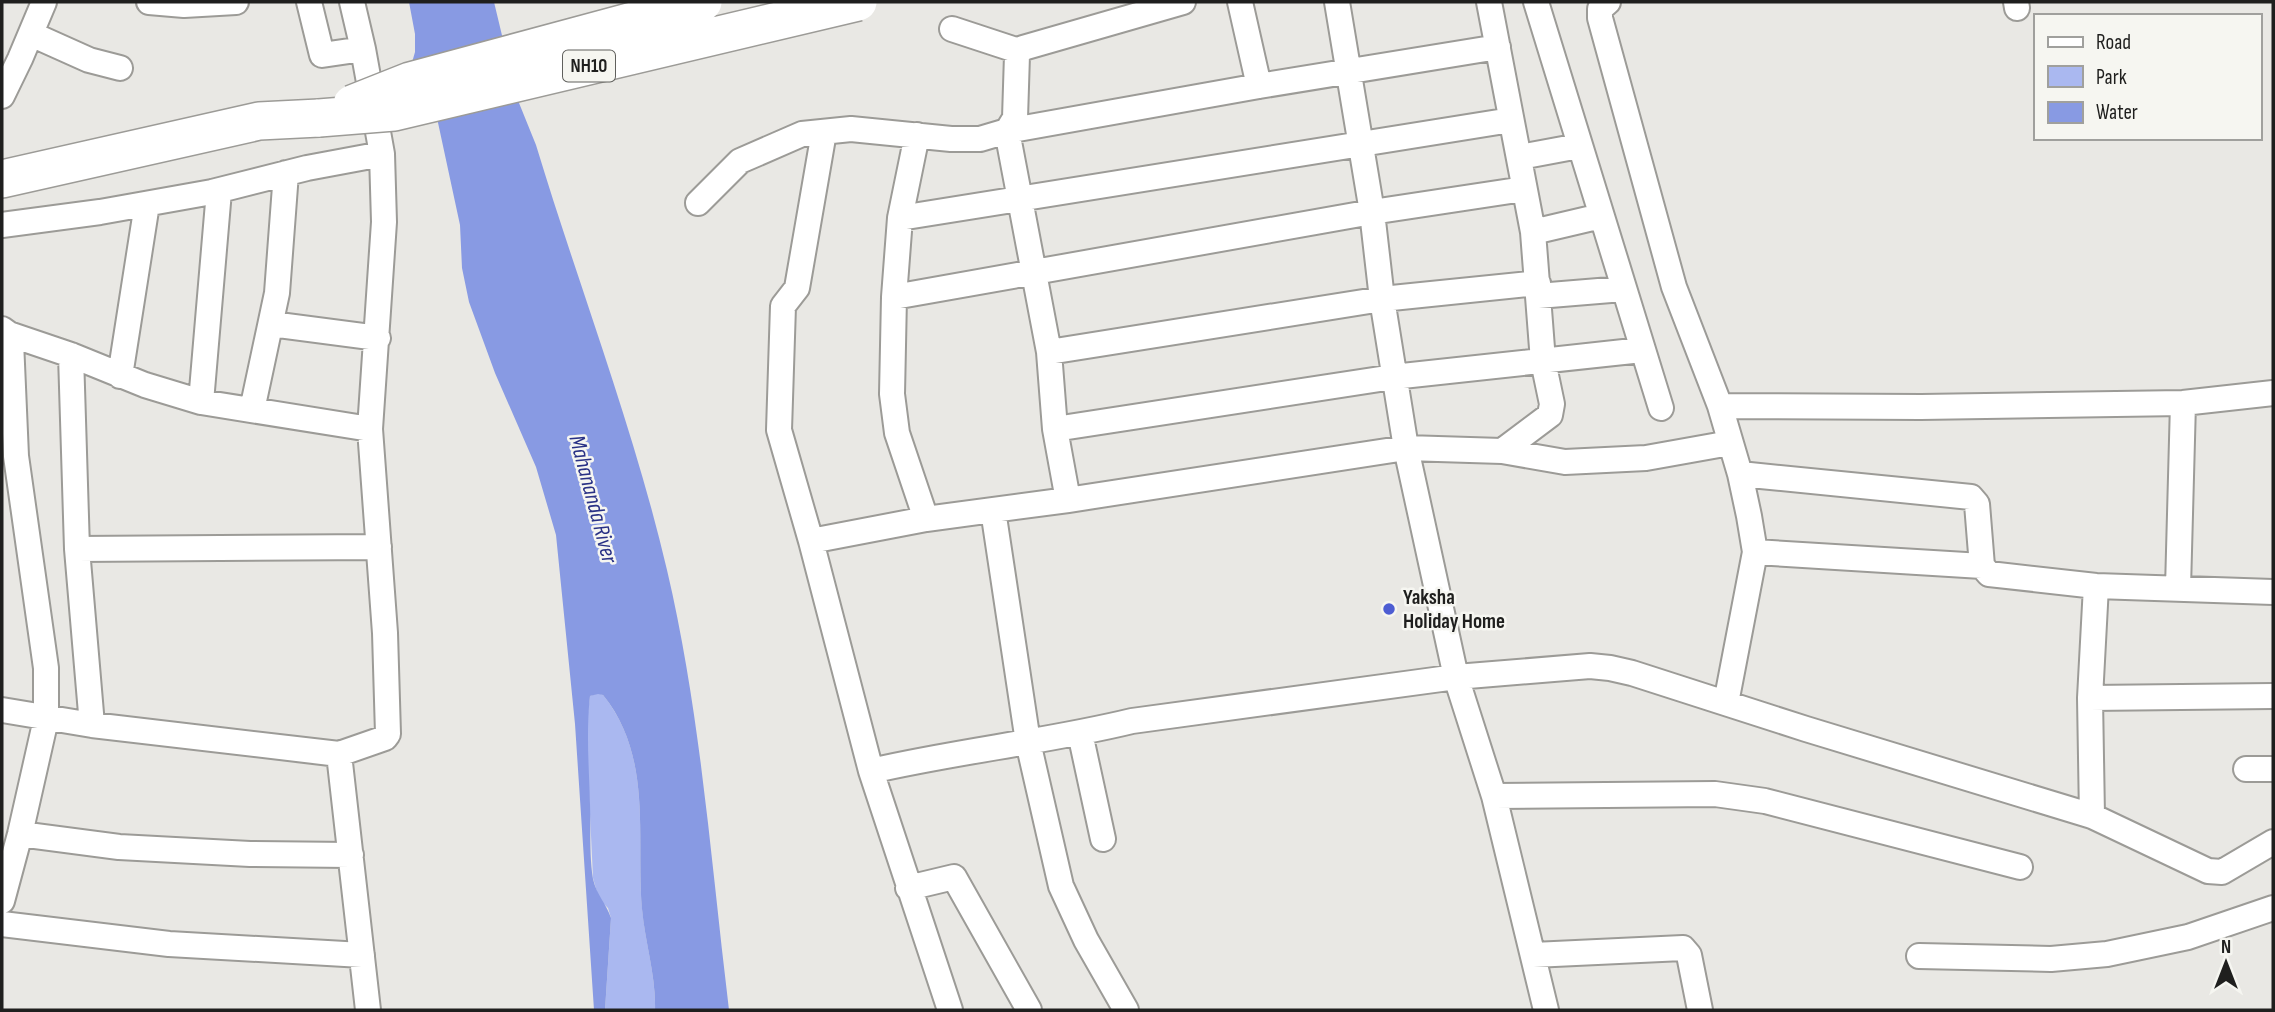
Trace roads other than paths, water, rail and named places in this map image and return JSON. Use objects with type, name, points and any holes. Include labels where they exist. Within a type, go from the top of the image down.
[{"type":"highway","points":[[319,118],[410,81],[703,2]]},
{"type":"highway","name":"NH10","points":[[2,179],[259,121],[394,112],[858,2]]},
{"type":"street","points":[[2,96],[44,2]]},
{"type":"street","points":[[149,2],[184,5],[236,2]]},
{"type":"street","points":[[309,2],[322,55],[363,49]]},
{"type":"street","points":[[2,710],[46,719],[339,754],[385,738],[389,729],[370,429],[384,213],[382,154],[352,2]]},
{"type":"street","points":[[1019,51],[1183,2]]},
{"type":"street","points":[[1240,2],[1259,86]]},
{"type":"street","points":[[1337,2],[1372,212],[1381,299],[1406,448],[1456,677],[1494,796],[1546,1010]]},
{"type":"street","points":[[1489,2],[1533,232],[1543,361],[1552,404],[1550,415],[1502,451]]},
{"type":"street","points":[[1536,2],[1661,408]]},
{"type":"street","points":[[1608,2],[1602,6],[1599,13],[1607,45],[1674,287],[1720,406],[1740,474],[1755,552],[1726,703]]},
{"type":"street","points":[[952,29],[1019,51]]},
{"type":"street","points":[[31,34],[89,60],[120,68]]},
{"type":"street","points":[[698,203],[740,161],[802,134],[851,129],[951,139],[980,139],[1007,131],[1259,86],[1498,47]]},
{"type":"street","points":[[1019,51],[1015,118],[1007,131],[1049,352],[1055,429],[1068,500]]},
{"type":"street","points":[[900,218],[1511,120]]},
{"type":"street","points":[[824,132],[797,288],[783,306],[779,430],[872,771],[950,1010]]},
{"type":"street","points":[[917,135],[900,218],[894,297],[892,394],[897,433],[926,519]]},
{"type":"street","points":[[1520,157],[1580,145]]},
{"type":"street","points":[[2,225],[219,191],[286,173],[382,154]]},
{"type":"street","points":[[252,410],[277,293],[286,173]]},
{"type":"street","points":[[894,297],[1372,212],[1524,189]]},
{"type":"street","points":[[201,402],[219,191]]},
{"type":"street","points":[[120,376],[147,204]]},
{"type":"street","points":[[1533,232],[1601,216]]},
{"type":"street","points":[[1049,352],[1381,299],[1538,290],[1623,289]]},
{"type":"street","points":[[271,324],[378,338]]},
{"type":"street","points":[[3,890],[20,834],[46,719],[46,668],[16,456],[5,332],[71,355],[120,376],[201,402],[370,429]]},
{"type":"street","points":[[1055,429],[1393,377],[1642,350]]},
{"type":"street","points":[[71,355],[76,549],[92,725]]},
{"type":"street","points":[[1720,406],[1921,407],[2183,403],[2273,393]]},
{"type":"street","points":[[2178,588],[2183,403]]},
{"type":"street","points":[[811,541],[926,519],[1406,448],[1502,451],[1565,462],[1646,458],[1730,443]]},
{"type":"street","points":[[1740,474],[1971,498],[1977,504],[1982,566],[1989,574],[2096,586],[2273,592]]},
{"type":"street","points":[[993,510],[1028,741],[1061,886],[1086,940],[1126,1010]]},
{"type":"street","points":[[76,549],[379,547]]},
{"type":"street","points":[[1755,552],[1982,566]]},
{"type":"street","points":[[2092,816],[2090,698],[2096,586]]},
{"type":"street","points":[[872,771],[926,758],[1080,733],[1132,721],[1456,677],[1590,666],[1632,673],[2092,816],[2208,871],[2216,873],[2229,869],[2273,842]]},
{"type":"street","points":[[2090,698],[2273,696]]},
{"type":"street","points":[[1080,733],[1103,839]]},
{"type":"street","points":[[339,754],[368,1010]]},
{"type":"street","points":[[2246,769],[2273,769]]},
{"type":"street","points":[[1494,796],[1715,794],[1741,797],[2020,867]]},
{"type":"street","points":[[20,834],[119,847],[351,855]]},
{"type":"street","points":[[908,888],[955,878],[1029,1010]]},
{"type":"street","points":[[1919,956],[2051,958],[2107,954],[2188,937],[2273,908]]},
{"type":"street","points":[[2,925],[169,944],[362,955]]},
{"type":"street","points":[[1533,955],[1683,948],[1689,955],[1700,1010]]},
{"type":"water","name":"Mahananda River","points":[[409,2],[494,2],[517,98],[536,145],[622,409],[667,570],[697,734],[729,1010],[655,1010],[654,984],[642,909],[636,770],[619,719],[603,695],[598,694],[590,696],[588,723],[591,861],[595,885],[611,918],[605,1010],[594,1010],[575,724],[556,535],[536,467],[495,373],[469,302],[462,268],[460,225],[437,118],[411,66],[415,52],[415,34]]},
{"type":"place","name":"Yaksha Holiday Home","points":[[1389,609]]}]
